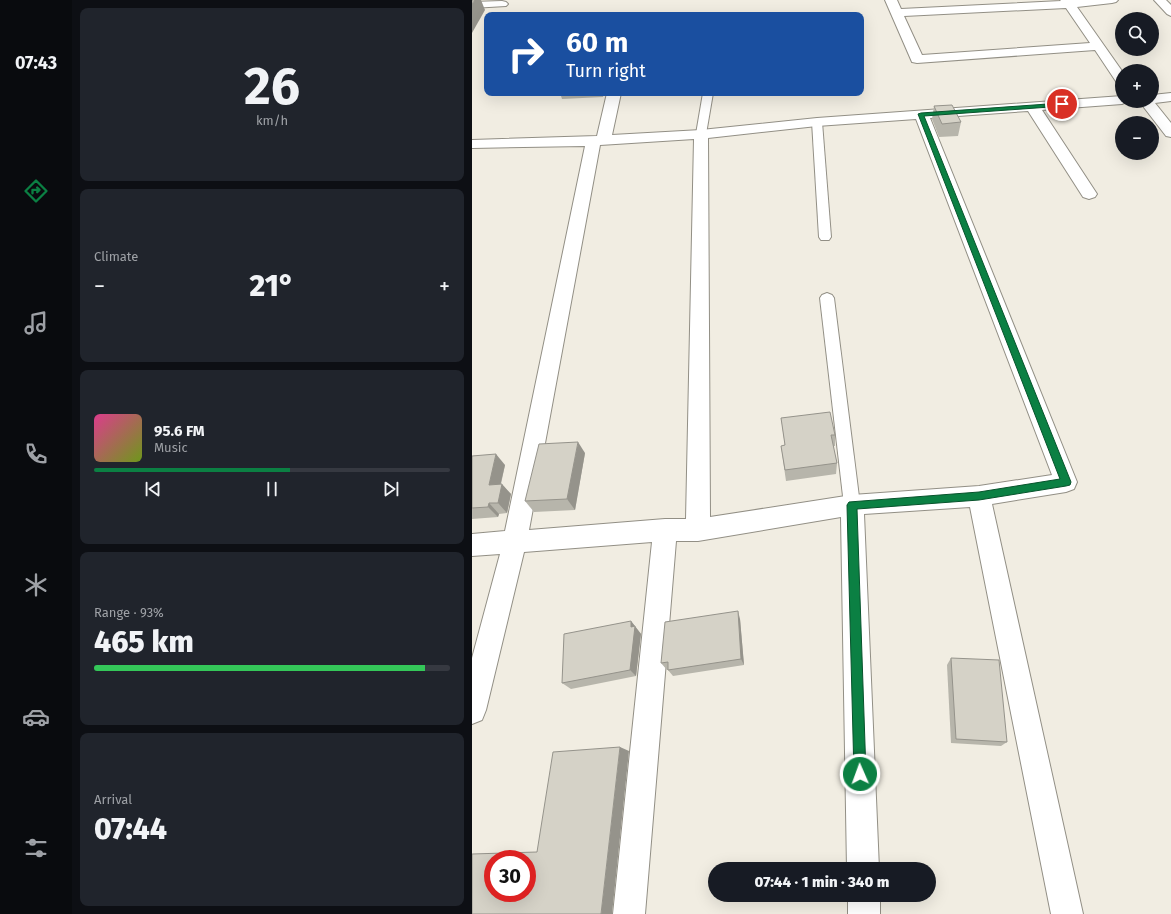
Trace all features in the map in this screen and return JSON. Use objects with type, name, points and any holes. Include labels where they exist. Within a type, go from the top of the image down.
[{"type":"street","points":[[891,0],[916,59],[1099,46]]},
{"type":"street","points":[[896,13],[991,4],[1112,0]]},
{"type":"street","points":[[1160,0],[1171,12]]},
{"type":"street","points":[[1068,2],[1115,70]]},
{"type":"street","points":[[472,5],[502,4]]},
{"type":"street","points":[[472,710],[515,541],[599,140],[613,96]]},
{"type":"street","points":[[1159,98],[1171,97]]},
{"type":"street","points":[[472,145],[701,134],[818,122],[1115,100]]},
{"type":"street","points":[[1032,106],[1089,194]]},
{"type":"street","points":[[1151,108],[1171,133]]},
{"type":"street","points":[[472,545],[665,530],[698,530],[852,505],[979,496],[1066,482],[921,114]]},
{"type":"street","points":[[698,530],[701,134]]},
{"type":"street","points":[[979,496],[1067,914]]},
{"type":"street","points":[[852,505],[863,862]]},
{"type":"street","points":[[629,914],[665,530]]},
{"type":"street","points":[[864,902],[864,914]]},
{"type":"lane","points":[[701,134],[707,96]]},
{"type":"lane","points":[[818,122],[825,237]]},
{"type":"lane","points":[[827,298],[852,505]]},
{"type":"building","points":[[952,105],[961,122],[942,124],[934,106]]},
{"type":"building","points":[[830,412],[835,435],[831,435],[837,463],[785,470],[781,446],[785,445],[781,418]]},
{"type":"building","points":[[578,442],[567,499],[525,501],[539,444]]},
{"type":"building","points":[[496,454],[489,485],[502,484],[498,503],[489,503],[488,507],[472,508],[472,456]]},
{"type":"building","points":[[738,611],[741,659],[668,670],[668,662],[661,663],[665,622]]},
{"type":"building","points":[[631,621],[631,627],[635,626],[630,670],[562,683],[564,634]]},
{"type":"building","points":[[951,658],[999,660],[1007,742],[956,739]]},
{"type":"building","points":[[620,747],[601,914],[472,914],[472,854],[484,854],[484,902],[536,902],[537,852],[553,752]]},
{"type":"route","points":[[860,774],[852,505],[979,496],[1066,482],[921,114],[1062,104]]}]
